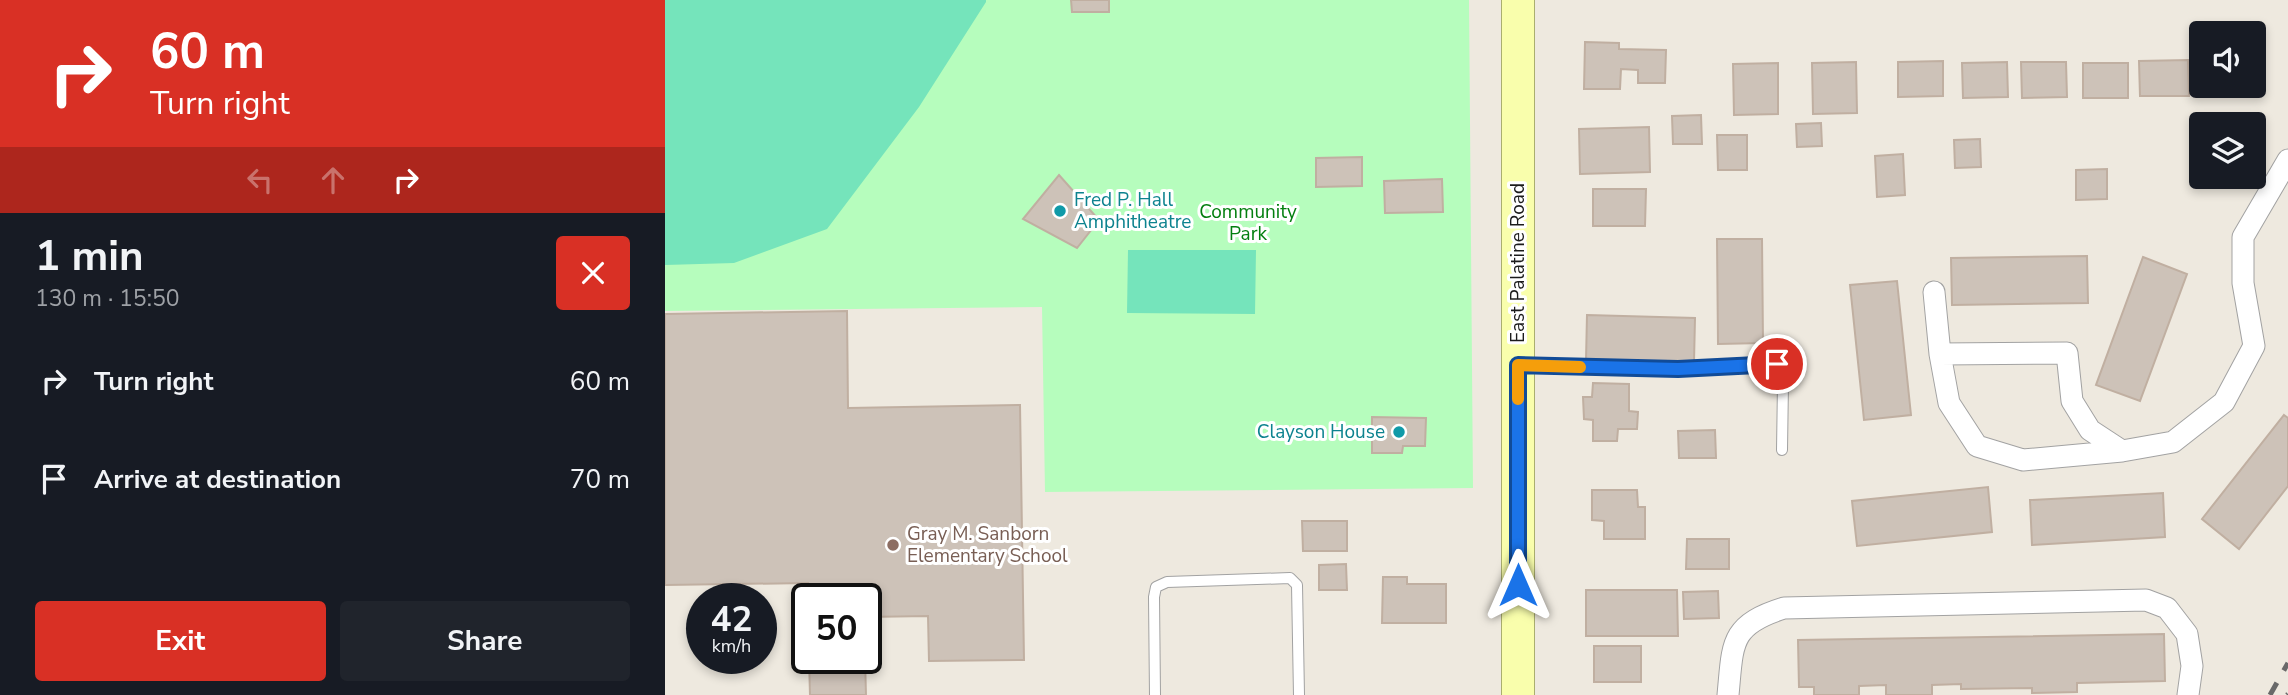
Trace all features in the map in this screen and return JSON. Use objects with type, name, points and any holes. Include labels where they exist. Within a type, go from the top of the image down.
[{"type":"main road","name":"East Palatine Road","points":[[1518,0],[1518,695]]},
{"type":"street","points":[[1934,292],[1940,354],[1949,403],[1977,446],[2024,460],[2122,451],[2173,442],[2224,402],[2254,346],[2243,283],[2243,237],[2288,160]]},
{"type":"street","points":[[1940,354],[2067,353],[2072,401],[2090,430],[2122,451]]},
{"type":"street","points":[[1728,695],[1733,646],[1747,625],[1764,614],[1784,608],[2146,600],[2167,608],[2186,634],[2192,666],[2188,695]]},
{"type":"lane","points":[[1518,365],[1678,369],[1777,364],[1783,383],[1782,450]]},
{"type":"lane","points":[[1155,695],[1156,587],[1167,582],[1290,578],[1297,585],[1299,695]]},
{"type":"green space","name":"Community Park","points":[[665,0],[1469,0],[1473,488],[1045,492],[1042,307],[665,311]]},
{"type":"green space","points":[[665,0],[986,2],[919,107],[827,229],[734,263],[665,265]]},
{"type":"green space","points":[[1128,250],[1256,250],[1255,314],[1127,313]]},
{"type":"building","points":[[1071,0],[1109,0],[1109,12],[1072,12]]},
{"type":"building","points":[[1585,42],[1619,43],[1619,49],[1666,50],[1665,83],[1638,83],[1638,70],[1621,69],[1620,89],[1584,89]]},
{"type":"building","points":[[2188,60],[2189,96],[2140,96],[2139,61]]},
{"type":"building","points":[[1943,61],[1943,96],[1898,97],[1898,62]]},
{"type":"building","points":[[1856,62],[1857,113],[1813,114],[1812,63]]},
{"type":"building","points":[[2007,62],[2008,97],[1963,98],[1962,63]]},
{"type":"building","points":[[2021,62],[2066,62],[2067,97],[2022,98]]},
{"type":"building","points":[[1778,63],[1778,114],[1734,115],[1733,64]]},
{"type":"building","points":[[2083,63],[2128,63],[2128,98],[2083,98]]},
{"type":"building","points":[[1701,115],[1702,144],[1673,144],[1672,116]]},
{"type":"building","points":[[1821,123],[1822,146],[1797,147],[1796,124]]},
{"type":"building","points":[[1649,127],[1650,172],[1580,174],[1579,129]]},
{"type":"building","points":[[1717,135],[1747,135],[1747,170],[1718,170]]},
{"type":"building","points":[[1980,139],[1981,167],[1955,168],[1954,140]]},
{"type":"building","points":[[1903,154],[1905,195],[1877,197],[1875,156]]},
{"type":"building","points":[[1362,157],[1362,186],[1316,187],[1316,158]]},
{"type":"building","points":[[2107,169],[2107,199],[2076,200],[2076,170]]},
{"type":"building","name":"Fred P. Hall Amphitheatre","points":[[1059,175],[1099,220],[1077,248],[1023,219]]},
{"type":"building","points":[[1442,179],[1443,212],[1385,213],[1384,181]]},
{"type":"building","points":[[1593,189],[1646,189],[1645,226],[1593,226]]},
{"type":"building","points":[[1717,239],[1762,239],[1763,343],[1718,344]]},
{"type":"building","points":[[2087,256],[2088,303],[1952,305],[1951,258]]},
{"type":"building","points":[[2143,257],[2187,274],[2140,401],[2096,385]]},
{"type":"building","points":[[1897,281],[1911,415],[1864,420],[1850,285]]},
{"type":"building","points":[[847,311],[848,408],[1020,405],[1024,660],[929,661],[928,616],[882,617],[882,583],[665,585],[665,314]]},
{"type":"building","points":[[1587,315],[1695,318],[1694,362],[1586,360]]},
{"type":"building","points":[[1593,383],[1629,384],[1629,411],[1638,412],[1637,429],[1618,429],[1617,441],[1593,441],[1593,420],[1584,419],[1583,397],[1592,397]]},
{"type":"building","points":[[2284,415],[2288,418],[2288,486],[2239,549],[2202,519]]},
{"type":"building","name":"Clayson House","points":[[1372,417],[1426,418],[1425,446],[1403,446],[1402,453],[1372,453]]},
{"type":"building","points":[[1715,430],[1716,458],[1679,458],[1678,431]]},
{"type":"building","points":[[1988,487],[1992,532],[1857,546],[1852,501]]},
{"type":"building","points":[[1592,490],[1637,490],[1638,507],[1645,507],[1645,539],[1604,539],[1604,521],[1592,520]]},
{"type":"building","points":[[2163,493],[2165,537],[2032,545],[2030,500]]},
{"type":"building","points":[[1302,521],[1347,521],[1347,551],[1303,551]]},
{"type":"building","points":[[1687,539],[1729,539],[1729,569],[1686,569]]},
{"type":"building","points":[[1346,564],[1347,590],[1319,590],[1319,565]]},
{"type":"building","points":[[1383,577],[1407,577],[1407,584],[1446,584],[1446,623],[1382,623]]},
{"type":"building","points":[[1586,590],[1677,590],[1678,636],[1586,636]]},
{"type":"building","points":[[1718,591],[1719,618],[1684,619],[1683,592]]},
{"type":"building","points":[[2164,634],[2165,681],[2077,683],[2077,692],[2032,693],[2032,688],[1961,689],[1961,684],[1932,685],[1932,695],[1886,695],[1886,685],[1859,686],[1859,695],[1814,695],[1814,687],[1799,687],[1798,640]]},
{"type":"building","points":[[1594,646],[1641,646],[1641,682],[1594,682]]},
{"type":"building","points":[[809,674],[865,674],[866,695],[810,695]]},
{"type":"railway","points":[[2270,695],[2288,663]]},
{"type":"slow traffic","points":[[1518,399],[1518,365],[1580,367]]},
{"type":"place","name":"Fred P. Hall Amphitheatre","points":[[1060,211]]},
{"type":"place","name":"Clayson House","points":[[1399,432]]},
{"type":"place","name":"Gray M. Sanborn Elementary School","points":[[893,545]]},
{"type":"route","points":[[1518,585],[1518,365],[1678,369],[1777,364]]}]
